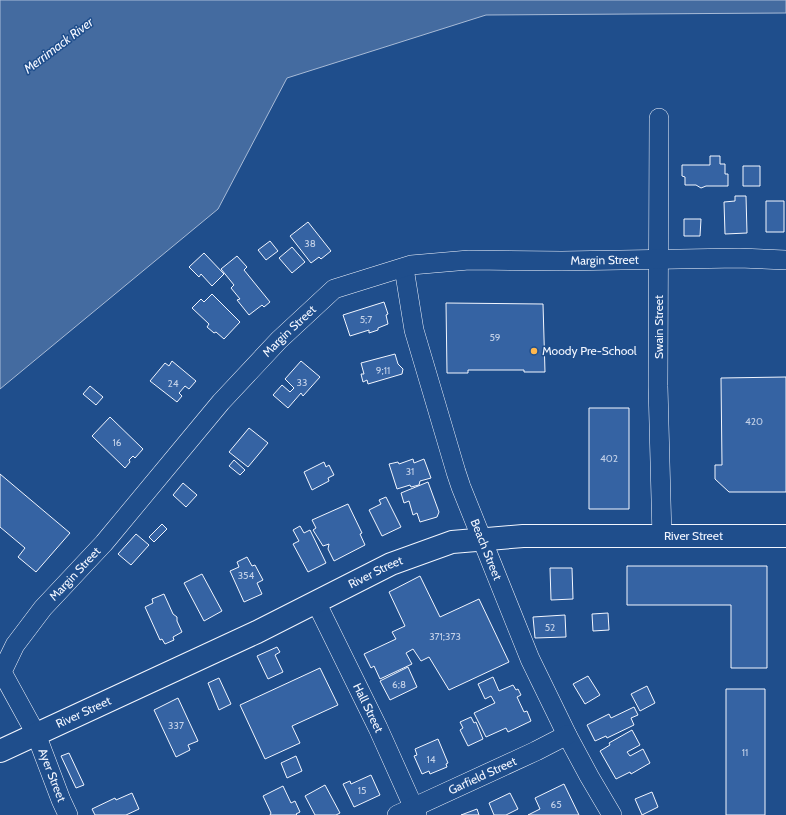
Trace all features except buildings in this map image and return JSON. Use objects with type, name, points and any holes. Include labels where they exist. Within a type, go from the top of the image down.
[{"type":"main road","name":"River Street","points":[[0,751],[250,635],[391,564],[452,542],[524,536],[786,536]]},
{"type":"street","name":"Swain Street","points":[[659,118],[658,386],[662,537]]},
{"type":"street","name":"Margin Street","points":[[36,734],[2,672],[15,645],[43,608],[104,543],[221,402],[279,340],[334,289],[411,265],[469,260],[562,261],[739,258],[786,260]]},
{"type":"street","name":"Beach Street","points":[[404,268],[414,330],[456,472],[481,540],[530,658],[567,735],[612,815]]},
{"type":"street","name":"Hall Street","points":[[316,602],[378,728],[409,813]]},
{"type":"street","name":"Ayer Street","points":[[36,734],[68,815]]},
{"type":"street","name":"Garfield Street","points":[[409,813],[536,752],[567,735]]},
{"type":"water","name":"Merrimack River","points":[[0,0],[786,0],[786,13],[486,15],[287,78],[218,209],[0,389]]},
{"type":"place","name":"Moody Pre-School","points":[[534,351]]}]
